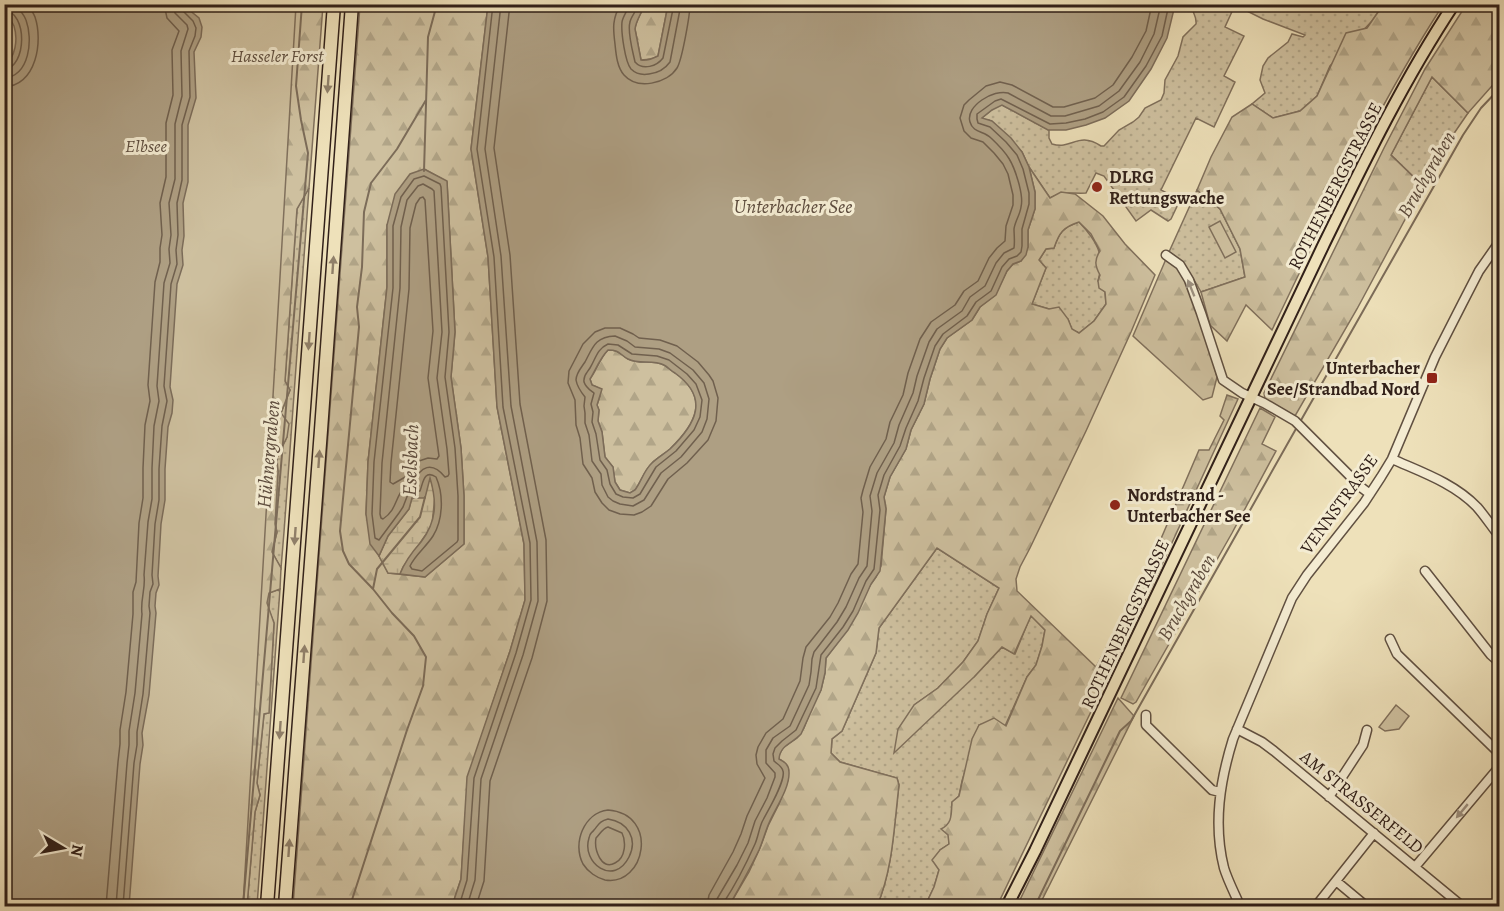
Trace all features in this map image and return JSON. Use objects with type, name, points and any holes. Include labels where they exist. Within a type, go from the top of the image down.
[{"type":"highway","points":[[267,906],[334,4]]},
{"type":"highway","points":[[285,906],[352,4]]},
{"type":"main road","name":"ROTHENBERGSTRASSE","points":[[1007,906],[1371,148],[1418,61],[1454,4]]},
{"type":"street","name":"VENNSTRASSE","points":[[1240,906],[1225,870],[1220,849],[1220,792],[1237,729],[1292,598],[1307,575],[1370,494],[1392,459],[1440,346],[1479,272],[1500,242]]},
{"type":"street","points":[[1166,255],[1180,265],[1189,280],[1223,380],[1294,421],[1370,494]]},
{"type":"street","points":[[1392,459],[1458,491],[1477,507],[1500,537]]},
{"type":"street","points":[[1425,571],[1500,663]]},
{"type":"street","points":[[1390,639],[1397,654],[1500,754]]},
{"type":"street","points":[[1146,715],[1146,725],[1212,790],[1220,792]]},
{"type":"street","name":"AM STRASSERFELD","points":[[1237,729],[1262,742],[1462,906]]},
{"type":"street","points":[[1329,797],[1363,745],[1367,730]]},
{"type":"street","points":[[1415,867],[1500,766]]},
{"type":"street","points":[[1316,906],[1374,833]]},
{"type":"street","points":[[1335,881],[1366,906]]},
{"type":"street","points":[[1495,906],[1500,902]]},
{"type":"green space","name":"Elbsee","points":[[5,5],[296,5],[243,906],[5,906]]},
{"type":"green space","name":"Hasseler Forst","points":[[183,5],[323,5],[309,188],[297,209],[285,381],[290,390],[281,413],[289,424],[287,437],[277,458],[275,524],[277,532],[272,552],[281,568],[280,589],[269,593],[267,603],[274,623],[269,713],[264,714],[257,783],[260,795],[255,812],[247,906],[129,906]]},
{"type":"green space","points":[[360,5],[488,5],[471,149],[488,257],[497,407],[524,544],[525,600],[468,777],[461,879],[452,906],[293,906]],"holes":[[[424,169],[447,182],[455,332],[451,377],[461,448],[464,544],[425,577],[388,573],[379,556],[366,514],[368,462],[387,287],[387,225]]]},
{"type":"green space","points":[[644,5],[668,5],[658,56],[641,60],[635,29]]},
{"type":"green space","points":[[1191,5],[1235,5],[1225,27],[1244,36],[1224,76],[1235,82],[1214,127],[1196,118],[1161,190],[1180,200],[1171,219],[1168,221],[1151,210],[1136,221],[1104,176],[1096,173],[1086,193],[1064,193],[1050,198],[1029,167],[1022,152],[989,120],[982,120],[983,117],[998,105],[1002,105],[1049,130],[1052,144],[1065,145],[1086,140],[1104,146],[1119,130],[1139,117],[1145,108],[1161,100],[1165,80],[1178,56],[1183,37],[1196,24]]},
{"type":"green space","points":[[1235,5],[1383,5],[1372,21],[1330,66],[1317,96],[1300,111],[1273,118],[1252,104],[1265,93],[1260,80],[1263,66],[1268,58],[1288,42],[1292,34],[1303,37],[1305,35],[1263,19]]},
{"type":"green space","points":[[1383,5],[1443,5],[1373,124],[1272,330],[1246,305],[1227,341],[1210,325],[1201,292],[1245,277],[1240,249],[1220,209],[1197,190],[1211,157],[1232,117],[1252,104],[1273,118],[1300,111],[1317,96],[1346,33],[1367,28]]},
{"type":"green space","points":[[1466,5],[1499,5],[1499,78],[1468,113],[1432,77],[1391,155],[1423,186],[1357,309],[1295,416],[1265,399],[1264,393],[1425,69]]},
{"type":"green space","points":[[1432,77],[1468,113],[1444,148],[1423,186],[1391,155]]},
{"type":"green space","points":[[1029,167],[1050,198],[1061,192],[1075,194],[1103,216],[1125,244],[1155,275],[1086,431],[1016,579],[1017,591],[1096,667],[1148,569],[1199,450],[1209,450],[1224,420],[1220,416],[1227,395],[1238,399],[1159,571],[997,906],[925,906],[939,870],[932,860],[949,844],[948,835],[941,829],[949,821],[952,802],[959,796],[972,739],[979,725],[994,718],[1006,726],[1027,677],[1036,665],[1045,630],[1031,616],[1014,654],[1002,647],[894,753],[898,729],[914,705],[938,688],[963,662],[978,641],[999,588],[937,548],[879,628],[876,653],[842,731],[832,739],[831,753],[840,762],[897,778],[899,785],[890,862],[877,906],[729,906],[749,872],[788,780],[779,755],[783,748],[797,738],[804,728],[821,690],[826,658],[841,638],[881,566],[886,509],[884,497],[890,477],[906,449],[911,430],[924,404],[940,349],[947,338],[972,320],[980,307],[995,295],[1007,271],[1013,264],[1021,261],[1028,247],[1028,230],[1035,209],[1035,192]],"holes":[[[1079,222],[1091,234],[1100,251],[1096,263],[1100,275],[1098,281],[1099,288],[1105,292],[1106,304],[1094,321],[1079,333],[1072,329],[1059,307],[1049,309],[1032,304],[1046,268],[1039,260],[1046,249],[1054,248],[1062,231]]]},
{"type":"green space","points":[[309,188],[281,568],[272,552],[277,532],[275,524],[278,472],[276,458],[287,437],[281,413],[290,390],[285,381],[297,209]]},
{"type":"green space","points":[[1197,190],[1220,209],[1240,249],[1245,277],[1201,292],[1188,270],[1169,252]]},
{"type":"green space","points":[[1220,221],[1236,252],[1225,258],[1209,227]]},
{"type":"green space","points":[[1079,222],[1098,248],[1101,263],[1098,281],[1105,292],[1106,304],[1094,321],[1079,333],[1072,330],[1068,319],[1049,309],[1032,304],[1046,268],[1039,260],[1046,249],[1054,248],[1062,231]]},
{"type":"green space","points":[[1166,259],[1178,266],[1187,282],[1205,332],[1217,377],[1212,397],[1203,400],[1133,336]]},
{"type":"green space","points":[[608,350],[617,352],[632,361],[660,363],[686,382],[696,401],[692,421],[687,430],[670,449],[652,463],[635,490],[630,493],[620,490],[615,482],[613,467],[605,457],[602,432],[598,421],[597,405],[600,396],[597,387],[592,385],[590,379]]},
{"type":"green space","points":[[1260,408],[1275,417],[1262,444],[1276,451],[1232,533],[1133,704],[1121,698]]},
{"type":"green space","points":[[430,476],[435,496],[432,524],[400,574],[388,573],[379,556],[388,536],[409,509],[412,497]]},
{"type":"green space","points":[[937,548],[999,588],[978,641],[963,662],[938,688],[914,705],[974,677],[1002,647],[1015,654],[1031,615],[1045,630],[1036,665],[1027,677],[1005,726],[993,722],[979,725],[959,796],[952,802],[951,820],[948,826],[949,844],[940,850],[939,870],[925,906],[877,906],[890,862],[899,785],[897,778],[840,762],[831,753],[832,739],[842,731],[876,653],[879,628]]},
{"type":"green space","points":[[280,589],[257,906],[247,906],[255,812],[260,795],[257,783],[264,714],[269,713],[274,623],[266,603],[269,593]]},
{"type":"green space","points":[[1118,698],[1134,716],[1039,906],[1017,906]]},
{"type":"green space","points":[[1396,705],[1409,716],[1399,729],[1385,731],[1379,727]]},
{"type":"water","name":"Elbsee","points":[[5,4],[183,5],[199,18],[202,27],[201,37],[194,52],[196,98],[188,125],[188,182],[183,203],[183,265],[177,284],[170,387],[173,400],[168,427],[159,585],[156,593],[149,695],[142,733],[143,745],[129,906],[5,906],[4,66],[11,58],[15,48],[16,36],[14,26],[5,12]]},
{"type":"water","name":"Unterbacher See","points":[[488,5],[644,5],[635,29],[641,60],[649,60],[658,56],[668,5],[1175,5],[1167,38],[1151,69],[1129,101],[1105,118],[1066,130],[1048,130],[1002,105],[982,118],[992,121],[1011,138],[1022,152],[1029,167],[1035,192],[1035,209],[1028,230],[1026,255],[1007,271],[996,295],[980,307],[972,320],[947,338],[940,349],[924,404],[911,430],[906,449],[890,477],[884,497],[886,509],[880,571],[848,630],[826,658],[821,690],[801,734],[784,747],[780,754],[779,759],[786,764],[789,770],[787,785],[759,850],[729,906],[452,906],[461,879],[467,777],[525,600],[524,544],[497,407],[488,257],[471,149]],"holes":[[[612,350],[632,361],[655,362],[665,366],[686,382],[696,401],[692,421],[687,430],[670,449],[649,466],[635,490],[630,493],[620,490],[615,482],[613,467],[605,457],[597,405],[602,389],[592,385],[590,379],[605,353]]]},
{"type":"water","points":[[424,169],[447,181],[455,332],[451,377],[461,448],[464,496],[464,544],[425,577],[400,574],[433,519],[434,495],[430,478],[425,498],[412,498],[409,509],[388,536],[379,556],[370,544],[366,514],[368,462],[387,287],[387,225],[395,194],[410,174]]},
{"type":"waterway","name":"Hühnergraben","points":[[243,906],[308,153],[296,86],[302,4]]},
{"type":"waterway","name":"Eselsbach","points":[[424,171],[428,37],[437,4]]},
{"type":"waterway","name":"Bruchgraben","points":[[1300,422],[1463,135],[1481,108],[1500,88]]},
{"type":"waterway","points":[[373,589],[349,564],[343,551],[340,531],[359,327],[357,307],[362,267],[364,212],[371,183],[397,149],[426,100]]},
{"type":"waterway","name":"Bruchgraben","points":[[1035,906],[1120,731],[1131,721],[1297,427]]},
{"type":"waterway","name":"Eselsbach","points":[[350,906],[423,686],[426,657],[414,636],[373,589],[377,569],[420,517],[425,497]]},
{"type":"place","name":"DLRG Rettungswache","points":[[1097,187]]},
{"type":"place","name":"Unterbacher See/Strandbad Nord","points":[[1432,378]]},
{"type":"place","name":"Nordstrand - Unterbacher See","points":[[1115,505]]}]
